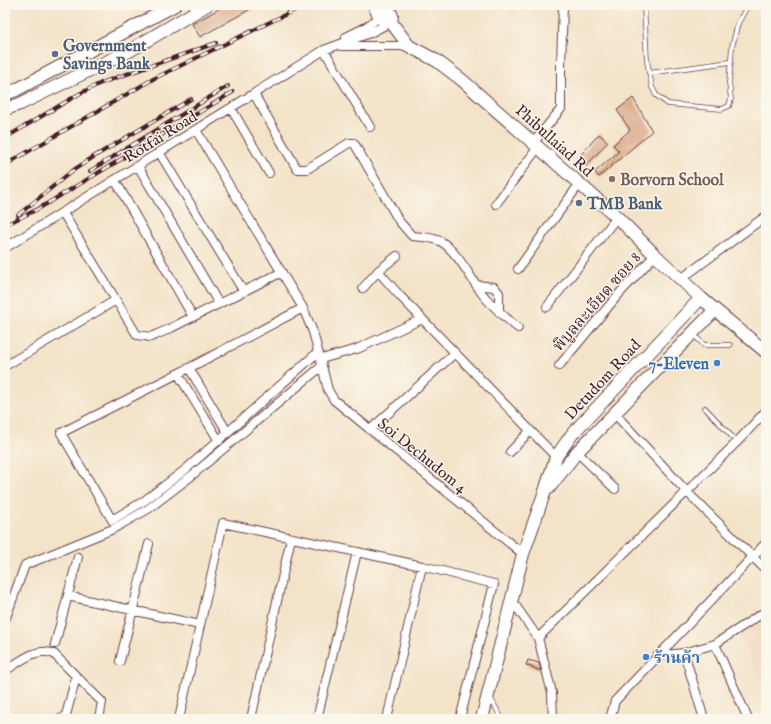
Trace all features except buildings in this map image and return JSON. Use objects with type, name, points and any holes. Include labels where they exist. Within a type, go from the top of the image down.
[{"type":"main road","points":[[5,94],[16,90],[121,35],[158,10],[175,5]]},
{"type":"main road","points":[[5,109],[20,104],[129,51],[207,5]]},
{"type":"main road","points":[[374,5],[379,16]]},
{"type":"main road","name":"Phibullaiad Rd","points":[[387,5],[392,16],[391,22]]},
{"type":"main road","name":"Phibullaiad Rd","points":[[379,16],[383,20],[391,22],[409,46],[437,61],[462,80],[536,144],[617,217],[655,255],[715,310],[766,352]]},
{"type":"main road","points":[[121,35],[129,51]]},
{"type":"main road","name":"Detudom Road","points":[[482,719],[522,554],[556,457],[573,433],[602,401],[702,298]]},
{"type":"main road","name":"Detudom Road","points":[[544,494],[578,452],[715,310]]},
{"type":"main road","points":[[602,401],[615,414]]},
{"type":"street","points":[[496,204],[561,109],[563,5]]},
{"type":"street","name":"Rotfai Road","points":[[5,248],[336,42],[374,22],[379,16]]},
{"type":"street","name":"Rotfai Road","points":[[327,48],[365,35],[391,22]]},
{"type":"street","points":[[370,127],[327,48],[409,46]]},
{"type":"street","points":[[254,94],[297,169],[307,169],[349,143],[354,142],[399,221],[412,236],[440,241],[448,247],[483,295],[499,312],[518,328]]},
{"type":"street","points":[[231,108],[269,173]]},
{"type":"street","name":"Soi Dechudom 4","points":[[196,130],[303,308],[313,332],[328,390],[334,400],[522,554]]},
{"type":"street","points":[[160,152],[244,292]]},
{"type":"street","points":[[138,166],[219,304]]},
{"type":"street","points":[[116,180],[193,317]]},
{"type":"street","points":[[518,269],[580,183]]},
{"type":"street","points":[[63,213],[136,335],[151,337],[282,272]]},
{"type":"street","points":[[681,279],[766,216]]},
{"type":"street","points":[[547,307],[617,217]]},
{"type":"street","name":"พิบูลละเอียด ซอย 8","points":[[559,366],[618,295],[655,255]]},
{"type":"street","points":[[363,288],[378,271],[397,256]]},
{"type":"street","points":[[378,271],[422,319],[556,457]]},
{"type":"street","points":[[477,285],[494,287],[499,293],[499,312]]},
{"type":"street","points":[[5,366],[116,300]]},
{"type":"street","points":[[303,308],[178,374],[61,433],[112,520],[144,501],[185,470],[228,433],[320,359],[357,349],[422,319]]},
{"type":"street","points":[[370,430],[456,353]]},
{"type":"street","points":[[5,620],[25,566],[113,529],[148,509],[190,477],[320,359]]},
{"type":"street","points":[[189,368],[228,433]]},
{"type":"street","points":[[178,374],[219,441]]},
{"type":"street","points":[[538,638],[687,492],[766,411]]},
{"type":"street","points":[[615,414],[687,492],[754,556],[766,570]]},
{"type":"street","points":[[510,452],[530,431]]},
{"type":"street","points":[[578,452],[615,489]]},
{"type":"street","points":[[179,719],[223,523],[422,566],[494,584],[460,719]]},
{"type":"street","points":[[251,719],[291,538]]},
{"type":"street","points":[[120,662],[149,544]]},
{"type":"street","points":[[609,719],[615,701],[766,544]]},
{"type":"street","points":[[318,719],[357,552]]},
{"type":"street","points":[[55,644],[78,557]]},
{"type":"street","points":[[387,719],[422,566]]},
{"type":"street","points":[[68,596],[200,625]]},
{"type":"street","points":[[511,598],[538,638],[552,693],[553,719]]},
{"type":"street","points":[[657,656],[684,653],[715,644],[766,611]]},
{"type":"street","points":[[715,644],[748,719]]},
{"type":"street","points":[[5,671],[34,653],[43,651],[54,654],[102,702],[99,719]]},
{"type":"street","points":[[684,653],[704,719]]},
{"type":"street","points":[[65,717],[76,677]]},
{"type":"lane","points":[[644,5],[649,73],[652,87],[656,95],[668,104],[722,109],[729,106],[731,99],[729,83],[732,47],[738,23],[748,5]]},
{"type":"lane","points":[[649,73],[730,62]]},
{"type":"lane","points":[[692,333],[704,345],[730,345]]},
{"type":"lane","points":[[705,408],[737,442]]},
{"type":"lane","points":[[488,693],[502,719]]},
{"type":"lane","points":[[53,719],[65,717]]},
{"type":"shaded area","points":[[766,615],[766,692],[739,633]]},
{"type":"railway","points":[[5,165],[153,79],[305,5]]},
{"type":"railway","points":[[5,138],[79,94],[101,83],[216,43]]},
{"type":"railway","points":[[90,171],[228,86]]},
{"type":"railway","points":[[5,225],[38,209],[233,92]]},
{"type":"railway","points":[[18,215],[72,171],[191,99]]},
{"type":"place","name":"Government Savings Bank","points":[[55,54]]},
{"type":"place","name":"Borvorn School","points":[[612,179]]},
{"type":"place","name":"TMB Bank","points":[[579,203]]},
{"type":"place","name":"7-Eleven","points":[[717,363]]},
{"type":"place","name":"ร้านค้า","points":[[646,657]]}]
